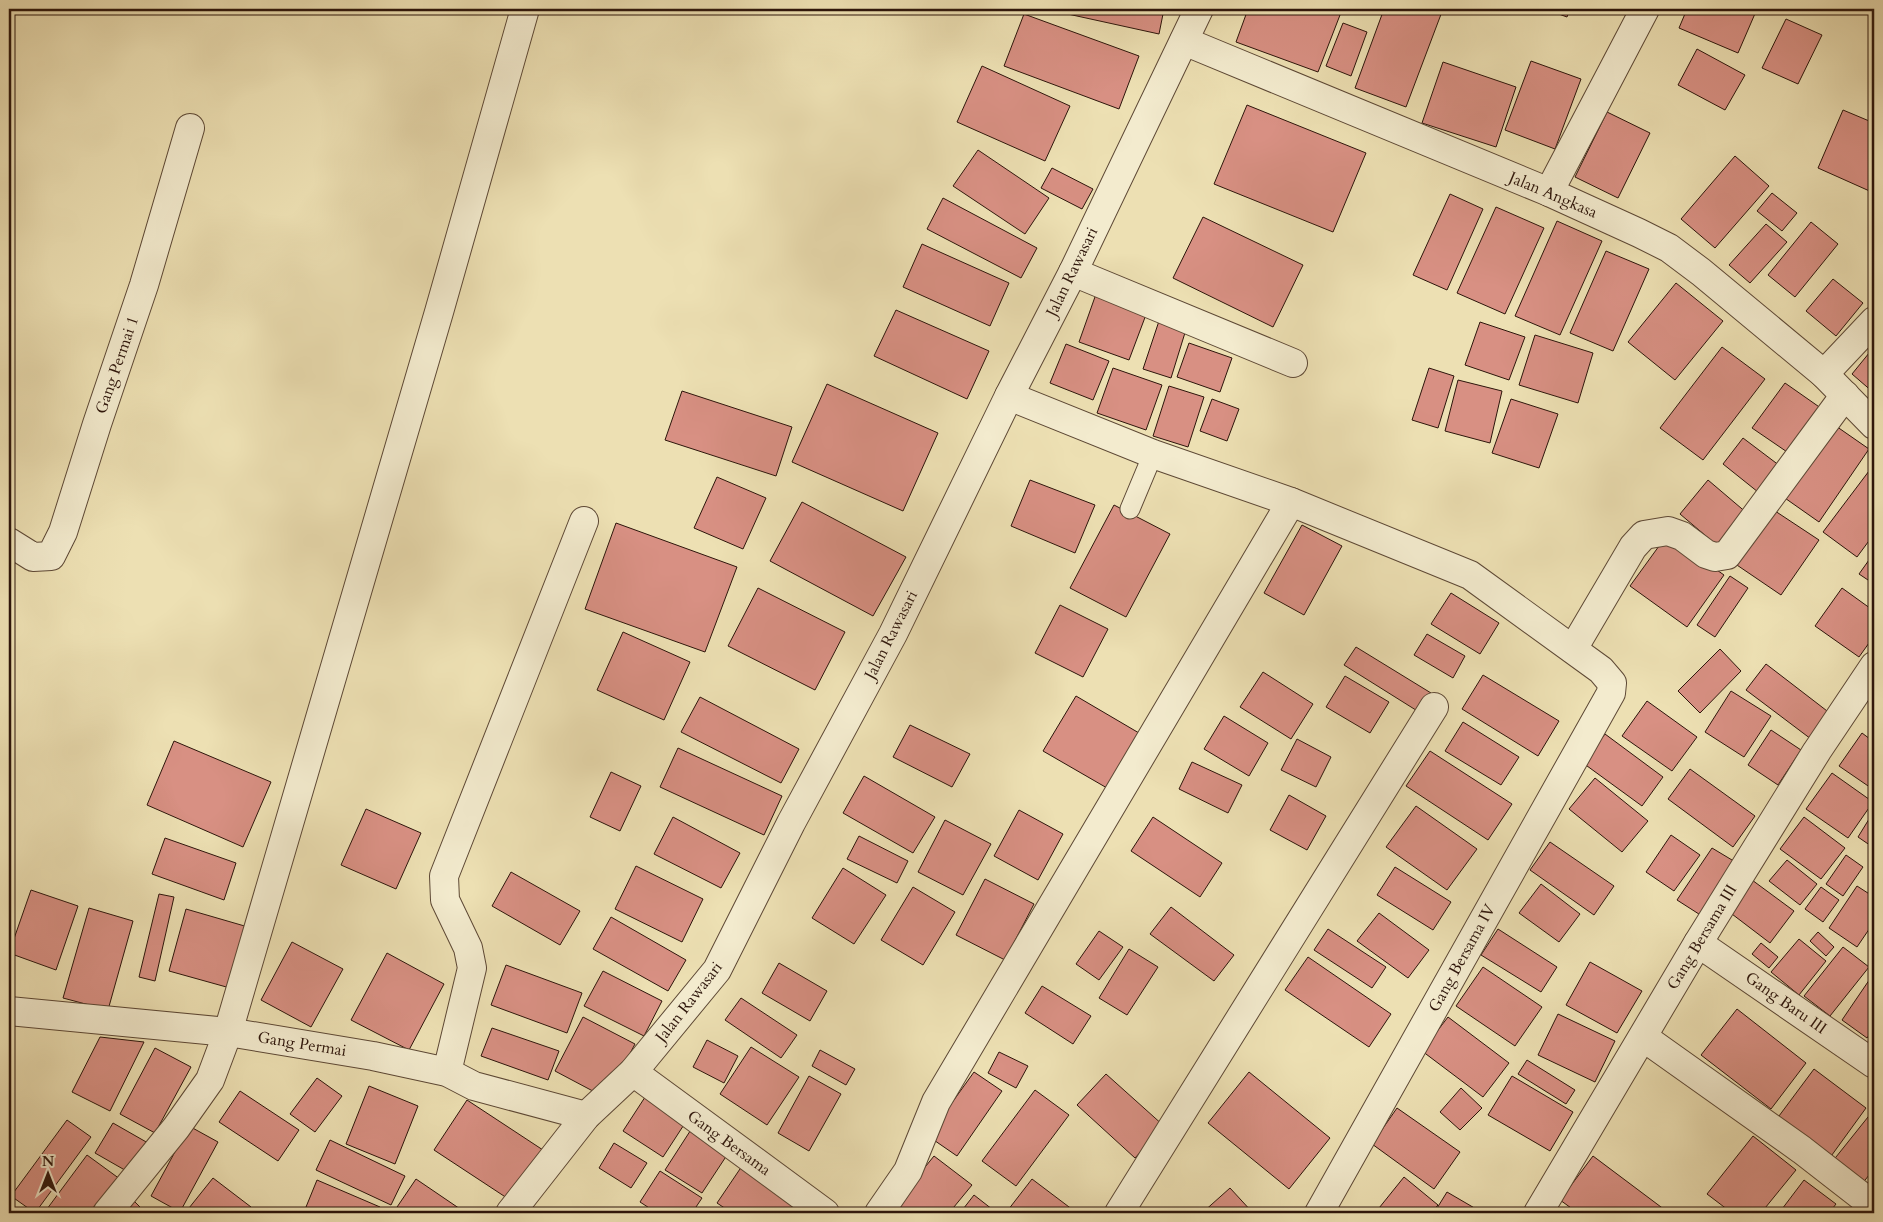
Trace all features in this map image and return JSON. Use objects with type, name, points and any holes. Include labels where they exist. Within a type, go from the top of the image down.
[{"type":"street","points":[[106,1213],[176,1128],[210,1080],[228,1032],[439,312],[525,9]]},
{"type":"street","name":"Jalan Rawasari","points":[[510,1213],[586,1116],[633,1072],[716,970],[791,823],[893,634],[1009,396],[1073,272],[1199,9]]},
{"type":"street","points":[[1549,192],[1646,9]]},
{"type":"street","name":"Jalan Angkasa","points":[[1184,41],[1549,192],[1639,232],[1669,248],[1824,374],[1874,425]]},
{"type":"street","name":"Gang Permai 1","points":[[9,542],[33,557],[51,556],[60,540],[144,285],[190,128]]},
{"type":"street","points":[[1073,272],[1294,363]]},
{"type":"street","points":[[1824,374],[1874,321]]},
{"type":"street","points":[[1009,396],[1153,454],[1291,502],[1470,575],[1573,649],[1633,547],[1644,535],[1668,531],[1682,536],[1706,554],[1716,557],[1727,555],[1845,395]]},
{"type":"street","points":[[879,1213],[908,1171],[936,1102],[1291,502]]},
{"type":"street","points":[[447,1072],[472,968],[468,948],[445,900],[444,876],[584,521]]},
{"type":"street","name":"Gang Bersama IV","points":[[1319,1213],[1611,693],[1612,683],[1601,670],[1573,649]]},
{"type":"street","name":"Gang Bersama III","points":[[1538,1213],[1698,943],[1817,752],[1867,695],[1874,666]]},
{"type":"street","points":[[1119,1213],[1434,707]]},
{"type":"street","name":"Gang Baru III","points":[[1698,943],[1874,1064]]},
{"type":"street","name":"Gang Permai","points":[[9,1012],[228,1032],[373,1056],[447,1072],[474,1086],[586,1116]]},
{"type":"street","points":[[1643,1037],[1802,1150],[1874,1206]]},
{"type":"street","name":"Gang Bersama","points":[[633,1072],[822,1213]]},
{"type":"lane","points":[[1130,509],[1153,454]]},
{"type":"building","points":[[1045,9],[1164,9],[1159,34]]},
{"type":"building","points":[[1248,9],[1323,9],[1340,15],[1318,72],[1236,42]]},
{"type":"building","points":[[1384,9],[1443,9],[1406,107],[1355,88]]},
{"type":"building","points":[[1545,9],[1570,9],[1567,17]]},
{"type":"building","points":[[1687,9],[1757,9],[1738,53],[1679,28]]},
{"type":"building","points":[[1024,14],[1139,56],[1119,109],[1004,66]]},
{"type":"building","points":[[1786,19],[1822,35],[1798,84],[1762,68]]},
{"type":"building","points":[[1343,23],[1367,32],[1351,76],[1326,66]]},
{"type":"building","points":[[1697,49],[1745,75],[1725,110],[1678,85]]},
{"type":"building","points":[[1531,61],[1581,79],[1555,149],[1505,130]]},
{"type":"building","points":[[1443,62],[1516,87],[1496,147],[1422,123]]},
{"type":"building","points":[[982,66],[1070,106],[1045,161],[957,122]]},
{"type":"building","points":[[1247,105],[1366,153],[1333,232],[1214,184]]},
{"type":"building","points":[[1843,110],[1874,123],[1874,193],[1818,168]]},
{"type":"building","points":[[1607,112],[1650,133],[1618,198],[1575,177]]},
{"type":"building","points":[[978,150],[1049,198],[1025,234],[953,186]]},
{"type":"building","points":[[1735,156],[1769,186],[1715,248],[1681,219]]},
{"type":"building","points":[[1052,168],[1093,189],[1082,209],[1041,188]]},
{"type":"building","points":[[1772,193],[1797,213],[1782,231],[1757,211]]},
{"type":"building","points":[[1450,194],[1483,209],[1447,290],[1413,275]]},
{"type":"building","points":[[943,198],[1037,248],[1021,278],[927,229]]},
{"type":"building","points":[[1496,207],[1544,228],[1505,314],[1457,293]]},
{"type":"building","points":[[1203,217],[1303,265],[1273,327],[1173,278]]},
{"type":"building","points":[[1557,221],[1602,241],[1560,335],[1515,316]]},
{"type":"building","points":[[1811,222],[1838,244],[1795,297],[1768,275]]},
{"type":"building","points":[[1766,224],[1787,242],[1750,283],[1729,265]]},
{"type":"building","points":[[922,244],[1009,283],[990,326],[903,287]]},
{"type":"building","points":[[1606,251],[1649,269],[1613,351],[1570,333]]},
{"type":"building","points":[[1833,279],[1863,303],[1836,336],[1806,311]]},
{"type":"building","points":[[1676,283],[1723,321],[1675,380],[1628,342]]},
{"type":"building","points":[[1096,294],[1147,312],[1129,360],[1079,342]]},
{"type":"building","points":[[896,310],[989,351],[967,399],[874,356]]},
{"type":"building","points":[[1161,315],[1188,323],[1171,378],[1143,369]]},
{"type":"building","points":[[1480,322],[1525,337],[1509,380],[1465,365]]},
{"type":"building","points":[[1535,335],[1593,353],[1578,403],[1519,385]]},
{"type":"building","points":[[1189,343],[1232,358],[1220,392],[1177,377]]},
{"type":"building","points":[[1066,344],[1109,361],[1093,400],[1050,383]]},
{"type":"building","points":[[1722,347],[1765,379],[1703,460],[1660,428]]},
{"type":"building","points":[[1874,347],[1874,393],[1852,374]]},
{"type":"building","points":[[1113,368],[1162,385],[1146,430],[1097,413]]},
{"type":"building","points":[[1429,368],[1454,376],[1438,428],[1412,420]]},
{"type":"building","points":[[1458,380],[1502,391],[1490,443],[1445,431]]},
{"type":"building","points":[[1785,383],[1825,411],[1793,456],[1752,428]]},
{"type":"building","points":[[827,384],[938,433],[903,511],[792,462]]},
{"type":"building","points":[[1169,386],[1204,397],[1188,447],[1153,436]]},
{"type":"building","points":[[682,391],[792,427],[776,476],[665,440]]},
{"type":"building","points":[[1212,399],[1239,409],[1227,441],[1200,431]]},
{"type":"building","points":[[1511,399],[1558,414],[1539,468],[1492,453]]},
{"type":"building","points":[[1833,424],[1869,449],[1819,522],[1782,496]]},
{"type":"building","points":[[1743,438],[1784,469],[1763,496],[1723,464]]},
{"type":"building","points":[[1869,471],[1874,475],[1874,534],[1857,557],[1823,532]]},
{"type":"building","points":[[717,477],[766,498],[743,549],[694,528]]},
{"type":"building","points":[[1030,480],[1095,505],[1075,553],[1011,526]]},
{"type":"building","points":[[1708,480],[1748,514],[1719,547],[1680,514]]},
{"type":"building","points":[[802,502],[906,557],[873,616],[770,561]]},
{"type":"building","points":[[1114,505],[1170,534],[1126,617],[1070,588]]},
{"type":"building","points":[[1769,507],[1819,540],[1781,595],[1731,561]]},
{"type":"building","points":[[616,523],[737,567],[705,652],[585,609]]},
{"type":"building","points":[[1302,525],[1342,546],[1304,615],[1264,593]]},
{"type":"building","points":[[1667,535],[1724,575],[1687,627],[1630,586]]},
{"type":"building","points":[[1874,553],[1874,584],[1859,574]]},
{"type":"building","points":[[1730,576],[1748,588],[1715,637],[1697,625]]},
{"type":"building","points":[[758,588],[845,632],[815,690],[728,646]]},
{"type":"building","points":[[1842,588],[1874,611],[1874,636],[1859,657],[1815,626]]},
{"type":"building","points":[[1451,593],[1499,623],[1480,654],[1431,624]]},
{"type":"building","points":[[1060,605],[1108,629],[1083,677],[1035,653]]},
{"type":"building","points":[[623,632],[690,662],[664,720],[597,690]]},
{"type":"building","points":[[1427,634],[1465,656],[1453,678],[1414,655]]},
{"type":"building","points":[[1356,647],[1431,693],[1419,712],[1344,665]]},
{"type":"building","points":[[1720,649],[1741,671],[1700,713],[1678,691]]},
{"type":"building","points":[[1766,664],[1831,714],[1811,739],[1746,690]]},
{"type":"building","points":[[1263,672],[1313,704],[1291,739],[1240,707]]},
{"type":"building","points":[[1483,675],[1559,721],[1538,756],[1462,709]]},
{"type":"building","points":[[1345,676],[1389,702],[1370,733],[1326,707]]},
{"type":"building","points":[[1731,691],[1771,716],[1744,757],[1705,732]]},
{"type":"building","points":[[1076,696],[1139,733],[1107,788],[1043,751]]},
{"type":"building","points":[[700,697],[799,749],[781,783],[681,732]]},
{"type":"building","points":[[1647,701],[1697,737],[1672,771],[1622,736]]},
{"type":"building","points":[[1224,716],[1268,743],[1249,776],[1204,749]]},
{"type":"building","points":[[1463,722],[1519,757],[1501,785],[1445,751]]},
{"type":"building","points":[[910,725],[970,754],[952,787],[893,757]]},
{"type":"building","points":[[1771,730],[1801,750],[1778,785],[1748,765]]},
{"type":"building","points":[[1862,733],[1874,742],[1874,790],[1839,766]]},
{"type":"building","points":[[1605,734],[1663,777],[1642,806],[1583,763]]},
{"type":"building","points":[[1297,739],[1331,757],[1316,787],[1281,770]]},
{"type":"building","points":[[174,741],[271,782],[243,847],[147,805]]},
{"type":"building","points":[[678,748],[782,796],[764,835],[660,787]]},
{"type":"building","points":[[1430,751],[1512,804],[1488,840],[1406,786]]},
{"type":"building","points":[[1192,762],[1242,785],[1228,813],[1179,789]]},
{"type":"building","points":[[1690,769],[1755,816],[1733,847],[1668,799]]},
{"type":"building","points":[[611,772],[641,786],[620,831],[590,817]]},
{"type":"building","points":[[1832,773],[1873,802],[1848,838],[1806,809]]},
{"type":"building","points":[[864,776],[935,817],[913,853],[843,813]]},
{"type":"building","points":[[1595,778],[1648,821],[1622,852],[1569,809]]},
{"type":"building","points":[[1289,795],[1326,816],[1307,850],[1270,830]]},
{"type":"building","points":[[1416,806],[1477,849],[1447,890],[1386,847]]},
{"type":"building","points":[[366,809],[421,833],[396,889],[341,865]]},
{"type":"building","points":[[1019,810],[1063,834],[1038,880],[994,856]]},
{"type":"building","points":[[1874,811],[1874,848],[1858,837]]},
{"type":"building","points":[[673,817],[740,853],[721,888],[654,854]]},
{"type":"building","points":[[1153,817],[1222,863],[1200,897],[1131,851]]},
{"type":"building","points":[[1804,817],[1845,848],[1821,879],[1780,849]]},
{"type":"building","points":[[945,820],[991,844],[963,895],[918,872]]},
{"type":"building","points":[[1671,835],[1700,855],[1674,891],[1646,872]]},
{"type":"building","points":[[859,836],[908,861],[897,883],[847,859]]},
{"type":"building","points":[[165,838],[236,863],[224,900],[152,874]]},
{"type":"building","points":[[1550,842],[1614,886],[1594,915],[1530,870]]},
{"type":"building","points":[[1712,848],[1737,863],[1702,916],[1677,900]]},
{"type":"building","points":[[1846,855],[1863,867],[1843,896],[1826,884]]},
{"type":"building","points":[[1787,860],[1817,884],[1800,905],[1769,881]]},
{"type":"building","points":[[636,866],[703,899],[682,942],[615,909]]},
{"type":"building","points":[[1395,867],[1451,902],[1433,930],[1377,895]]},
{"type":"building","points":[[843,868],[886,895],[854,944],[812,918]]},
{"type":"building","points":[[511,872],[580,911],[560,945],[492,906]]},
{"type":"building","points":[[985,879],[1034,904],[1005,960],[956,935]]},
{"type":"building","points":[[1752,880],[1794,911],[1770,943],[1728,911]]},
{"type":"building","points":[[1541,884],[1580,914],[1559,942],[1519,913]]},
{"type":"building","points":[[1857,886],[1874,897],[1874,922],[1857,947],[1829,928]]},
{"type":"building","points":[[913,887],[955,912],[923,965],[881,940]]},
{"type":"building","points":[[1821,887],[1839,900],[1823,922],[1805,909]]},
{"type":"building","points":[[31,890],[78,906],[56,970],[9,953]]},
{"type":"building","points":[[159,894],[174,897],[155,981],[139,977]]},
{"type":"building","points":[[1171,907],[1234,955],[1214,981],[1150,934]]},
{"type":"building","points":[[89,908],[133,921],[108,1010],[63,998]]},
{"type":"building","points":[[186,909],[248,927],[230,988],[169,971]]},
{"type":"building","points":[[1379,913],[1429,950],[1408,978],[1357,941]]},
{"type":"building","points":[[611,917],[686,960],[668,991],[593,949]]},
{"type":"building","points":[[1328,929],[1386,967],[1372,988],[1314,950]]},
{"type":"building","points":[[1498,929],[1557,967],[1541,992],[1481,955]]},
{"type":"building","points":[[1099,931],[1123,947],[1099,980],[1076,964]]},
{"type":"building","points":[[1818,932],[1834,947],[1826,956],[1810,941]]},
{"type":"building","points":[[1799,939],[1826,961],[1799,995],[1771,972]]},
{"type":"building","points":[[292,942],[343,969],[311,1027],[261,1000]]},
{"type":"building","points":[[1761,943],[1778,957],[1769,968],[1752,954]]},
{"type":"building","points":[[1843,947],[1869,967],[1830,1016],[1804,996]]},
{"type":"building","points":[[1129,949],[1158,967],[1127,1015],[1099,998]]},
{"type":"building","points":[[387,953],[444,984],[409,1050],[351,1020]]},
{"type":"building","points":[[1308,957],[1391,1014],[1369,1047],[1285,990]]},
{"type":"building","points":[[1590,962],[1642,991],[1617,1033],[1566,1005]]},
{"type":"building","points":[[779,963],[827,991],[810,1021],[762,993]]},
{"type":"building","points":[[506,965],[582,993],[567,1033],[491,1005]]},
{"type":"building","points":[[1483,967],[1542,1007],[1515,1046],[1456,1006]]},
{"type":"building","points":[[603,971],[662,1001],[644,1036],[584,1006]]},
{"type":"building","points":[[1874,973],[1874,1028],[1867,1038],[1842,1020]]},
{"type":"building","points":[[1042,986],[1091,1016],[1073,1044],[1025,1013]]},
{"type":"building","points":[[741,998],[797,1035],[781,1058],[725,1020]]},
{"type":"building","points":[[1737,1009],[1806,1063],[1771,1109],[1701,1055]]},
{"type":"building","points":[[1558,1014],[1615,1041],[1595,1082],[1538,1055]]},
{"type":"building","points":[[583,1017],[635,1044],[606,1098],[555,1071]]},
{"type":"building","points":[[1448,1017],[1509,1063],[1483,1097],[1422,1051]]},
{"type":"building","points":[[492,1028],[559,1051],[548,1080],[481,1056]]},
{"type":"building","points":[[100,1037],[144,1042],[110,1111],[72,1092]]},
{"type":"building","points":[[707,1040],[738,1056],[724,1083],[693,1067]]},
{"type":"building","points":[[751,1047],[799,1077],[767,1125],[720,1094]]},
{"type":"building","points":[[155,1048],[191,1067],[155,1133],[120,1114]]},
{"type":"building","points":[[820,1050],[855,1069],[846,1085],[812,1066]]},
{"type":"building","points":[[999,1052],[1028,1066],[1016,1088],[988,1073]]},
{"type":"building","points":[[1527,1060],[1575,1090],[1566,1104],[1518,1074]]},
{"type":"building","points":[[1814,1069],[1866,1108],[1829,1159],[1776,1120]]},
{"type":"building","points":[[974,1072],[1002,1091],[957,1156],[928,1136]]},
{"type":"building","points":[[1249,1072],[1330,1138],[1289,1189],[1208,1123]]},
{"type":"building","points":[[1106,1074],[1164,1126],[1135,1158],[1077,1105]]},
{"type":"building","points":[[809,1076],[841,1094],[809,1151],[778,1133]]},
{"type":"building","points":[[1512,1076],[1573,1112],[1550,1151],[1488,1115]]},
{"type":"building","points":[[317,1078],[342,1096],[315,1132],[290,1114]]},
{"type":"building","points":[[369,1086],[418,1106],[395,1164],[346,1144]]},
{"type":"building","points":[[1461,1088],[1482,1108],[1460,1130],[1440,1112]]},
{"type":"building","points":[[1035,1090],[1069,1115],[1016,1186],[982,1161]]},
{"type":"building","points":[[240,1091],[299,1130],[278,1161],[219,1122]]},
{"type":"building","points":[[649,1091],[689,1117],[663,1157],[623,1131]]},
{"type":"building","points":[[467,1100],[543,1150],[510,1200],[434,1150]]},
{"type":"building","points":[[1397,1108],[1460,1152],[1434,1189],[1372,1144]]},
{"type":"building","points":[[1872,1112],[1874,1114],[1874,1169],[1861,1185],[1832,1162]]},
{"type":"building","points":[[67,1120],[91,1137],[35,1213],[11,1196]]},
{"type":"building","points":[[113,1123],[148,1143],[130,1173],[95,1153]]},
{"type":"building","points":[[694,1125],[731,1149],[702,1193],[665,1170]]},
{"type":"building","points":[[189,1126],[218,1142],[180,1212],[151,1196]]},
{"type":"building","points":[[1753,1136],[1796,1170],[1761,1213],[1732,1213],[1707,1194]]},
{"type":"building","points":[[330,1140],[405,1176],[391,1205],[316,1170]]},
{"type":"building","points":[[614,1143],[647,1163],[631,1188],[599,1168]]},
{"type":"building","points":[[87,1155],[124,1182],[101,1213],[44,1213]]},
{"type":"building","points":[[934,1156],[972,1185],[949,1213],[888,1213]]},
{"type":"building","points":[[1593,1156],[1665,1210],[1662,1213],[1578,1213],[1560,1200]]},
{"type":"building","points":[[742,1166],[803,1207],[799,1213],[732,1213],[717,1203]]},
{"type":"building","points":[[660,1171],[702,1198],[692,1213],[657,1213],[640,1202]]},
{"type":"building","points":[[1404,1177],[1438,1205],[1431,1213],[1375,1213]]},
{"type":"building","points":[[213,1178],[251,1207],[247,1213],[185,1213]]},
{"type":"building","points":[[416,1179],[466,1213],[393,1213]]},
{"type":"building","points":[[1032,1179],[1077,1213],[1012,1213],[1008,1210]]},
{"type":"building","points":[[317,1180],[380,1207],[378,1213],[319,1213],[306,1207]]},
{"type":"building","points":[[1804,1180],[1836,1204],[1829,1213],[1779,1213]]},
{"type":"building","points":[[1230,1188],[1253,1213],[1202,1213]]},
{"type":"building","points":[[1447,1192],[1483,1213],[1434,1213]]},
{"type":"building","points":[[974,1195],[997,1213],[960,1213]]},
{"type":"building","points":[[133,1200],[146,1213],[119,1213]]}]
